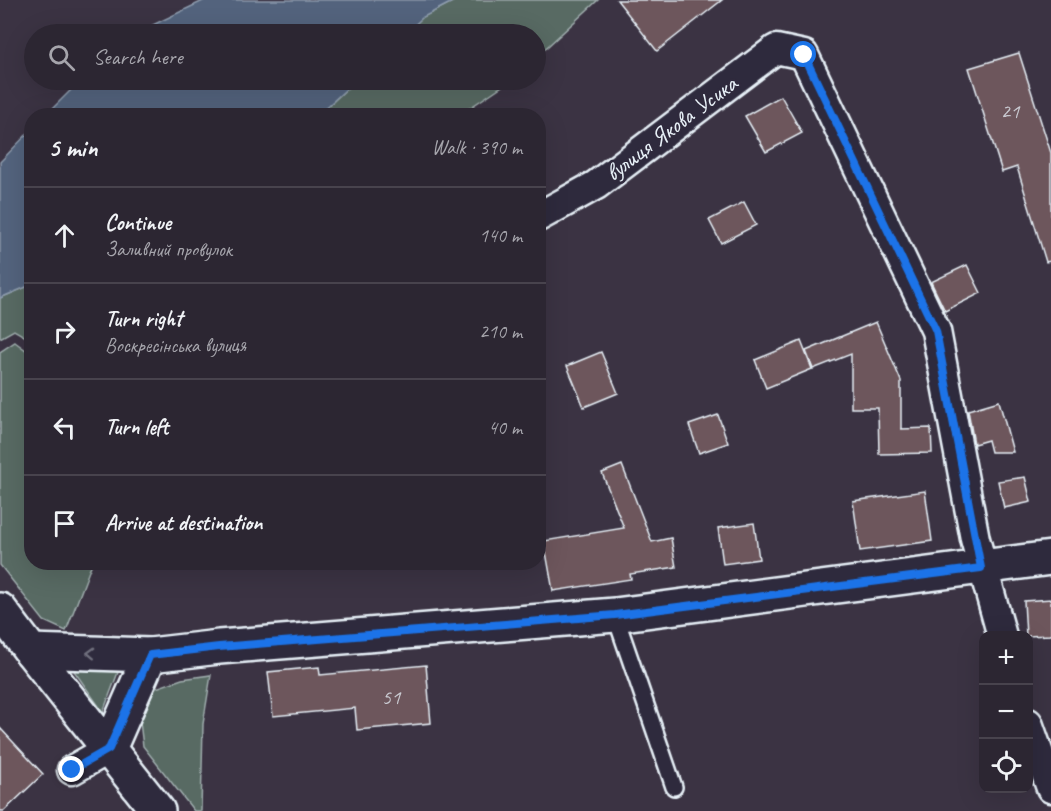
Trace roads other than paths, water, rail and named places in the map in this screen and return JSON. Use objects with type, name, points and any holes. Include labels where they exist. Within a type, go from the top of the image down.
[{"type":"street","name":"вулиця Якова Усика","points":[[546,213],[596,185],[776,49],[804,55],[936,331],[981,568]]},
{"type":"street","points":[[31,651],[150,655],[219,647],[615,615],[1051,558]]},
{"type":"street","points":[[981,568],[1000,631]]},
{"type":"street","points":[[0,610],[158,811]]},
{"type":"street","points":[[72,770],[109,749],[150,655]]},
{"type":"street","points":[[1033,735],[1051,788]]},
{"type":"lane","points":[[615,615],[674,787]]},
{"type":"water","points":[[205,0],[456,0],[423,17],[416,24],[155,24]]},
{"type":"water","points":[[71,90],[345,90],[326,108],[53,108]]},
{"type":"water","points":[[24,137],[24,288],[0,298],[0,162]]}]
